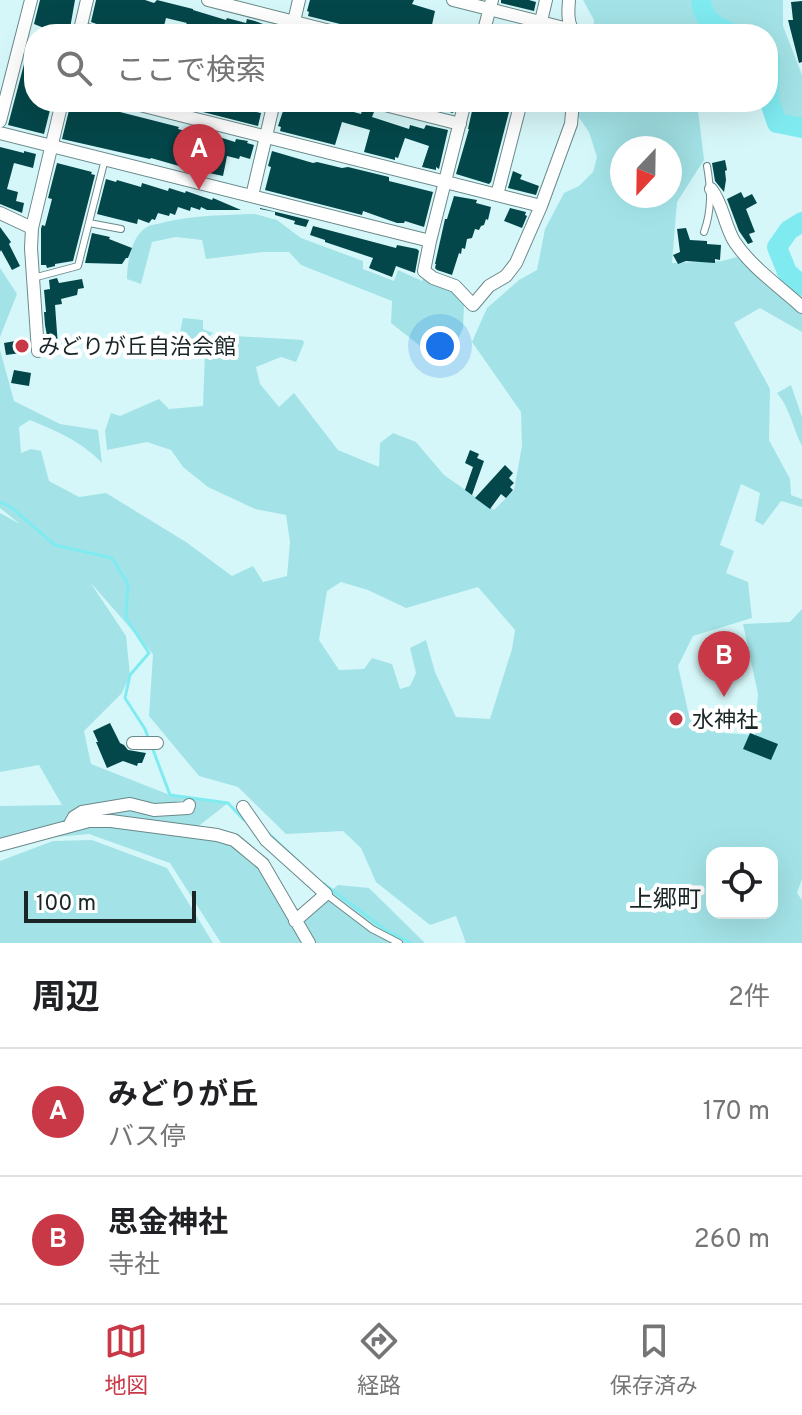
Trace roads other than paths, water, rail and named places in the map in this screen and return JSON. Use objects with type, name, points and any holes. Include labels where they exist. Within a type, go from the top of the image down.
[{"type":"street","points":[[25,24],[31,0]]},
{"type":"street","points":[[81,24],[87,0]]},
{"type":"street","points":[[208,0],[280,24]]},
{"type":"street","points":[[293,24],[299,0]]},
{"type":"street","points":[[453,0],[490,5],[530,24]]},
{"type":"street","points":[[540,24],[546,0]]},
{"type":"street","points":[[569,0],[571,24]]},
{"type":"street","points":[[0,121],[24,27]]},
{"type":"street","points":[[38,351],[32,228],[60,112]]},
{"type":"street","points":[[167,112],[541,206]]},
{"type":"street","points":[[252,196],[272,112]]},
{"type":"street","points":[[413,112],[460,124]]},
{"type":"street","points":[[463,112],[424,271],[455,286],[473,305],[489,286],[506,276],[516,263],[541,206],[571,124],[572,112]]},
{"type":"street","points":[[497,195],[518,112]]},
{"type":"street","points":[[0,133],[430,241]]},
{"type":"street","points":[[711,189],[718,198],[733,238],[748,260],[802,307]]},
{"type":"street","points":[[0,213],[32,228]]},
{"type":"street","points":[[138,743],[157,743]]},
{"type":"street","points":[[69,826],[74,817],[82,812],[130,804],[154,810],[188,808],[189,805]]},
{"type":"street","points":[[246,811],[266,840],[326,894],[295,921]]},
{"type":"street","points":[[0,845],[89,821],[111,821],[234,840],[263,864],[309,943]]},
{"type":"lane","points":[[33,279],[78,266],[105,159]]},
{"type":"lane","points":[[704,232],[711,189],[707,166]]},
{"type":"lane","points":[[89,223],[121,229]]},
{"type":"lane","points":[[326,894],[372,929],[399,943]]},
{"type":"waterway","points":[[701,0],[704,13],[714,24]]},
{"type":"waterway","points":[[773,112],[777,123],[802,128]]},
{"type":"waterway","points":[[802,222],[789,230],[777,247],[787,272],[802,286]]},
{"type":"waterway","points":[[0,502],[11,507],[55,545],[112,558],[128,584],[126,618],[149,653],[130,675],[125,698],[149,740]]},
{"type":"waterway","points":[[152,747],[170,795],[228,803],[248,821]]},
{"type":"waterway","points":[[268,833],[300,863]]},
{"type":"waterway","points":[[324,884],[386,930],[411,943]]},
{"type":"place","name":"みどりが丘","points":[[199,190]]},
{"type":"place","name":"みどりが丘自治会館","points":[[22,346]]},
{"type":"place","name":"思金神社","points":[[724,697]]},
{"type":"place","name":"水神社","points":[[676,719]]},
{"type":"district","name":"上郷町","points":[[665,899]]}]
